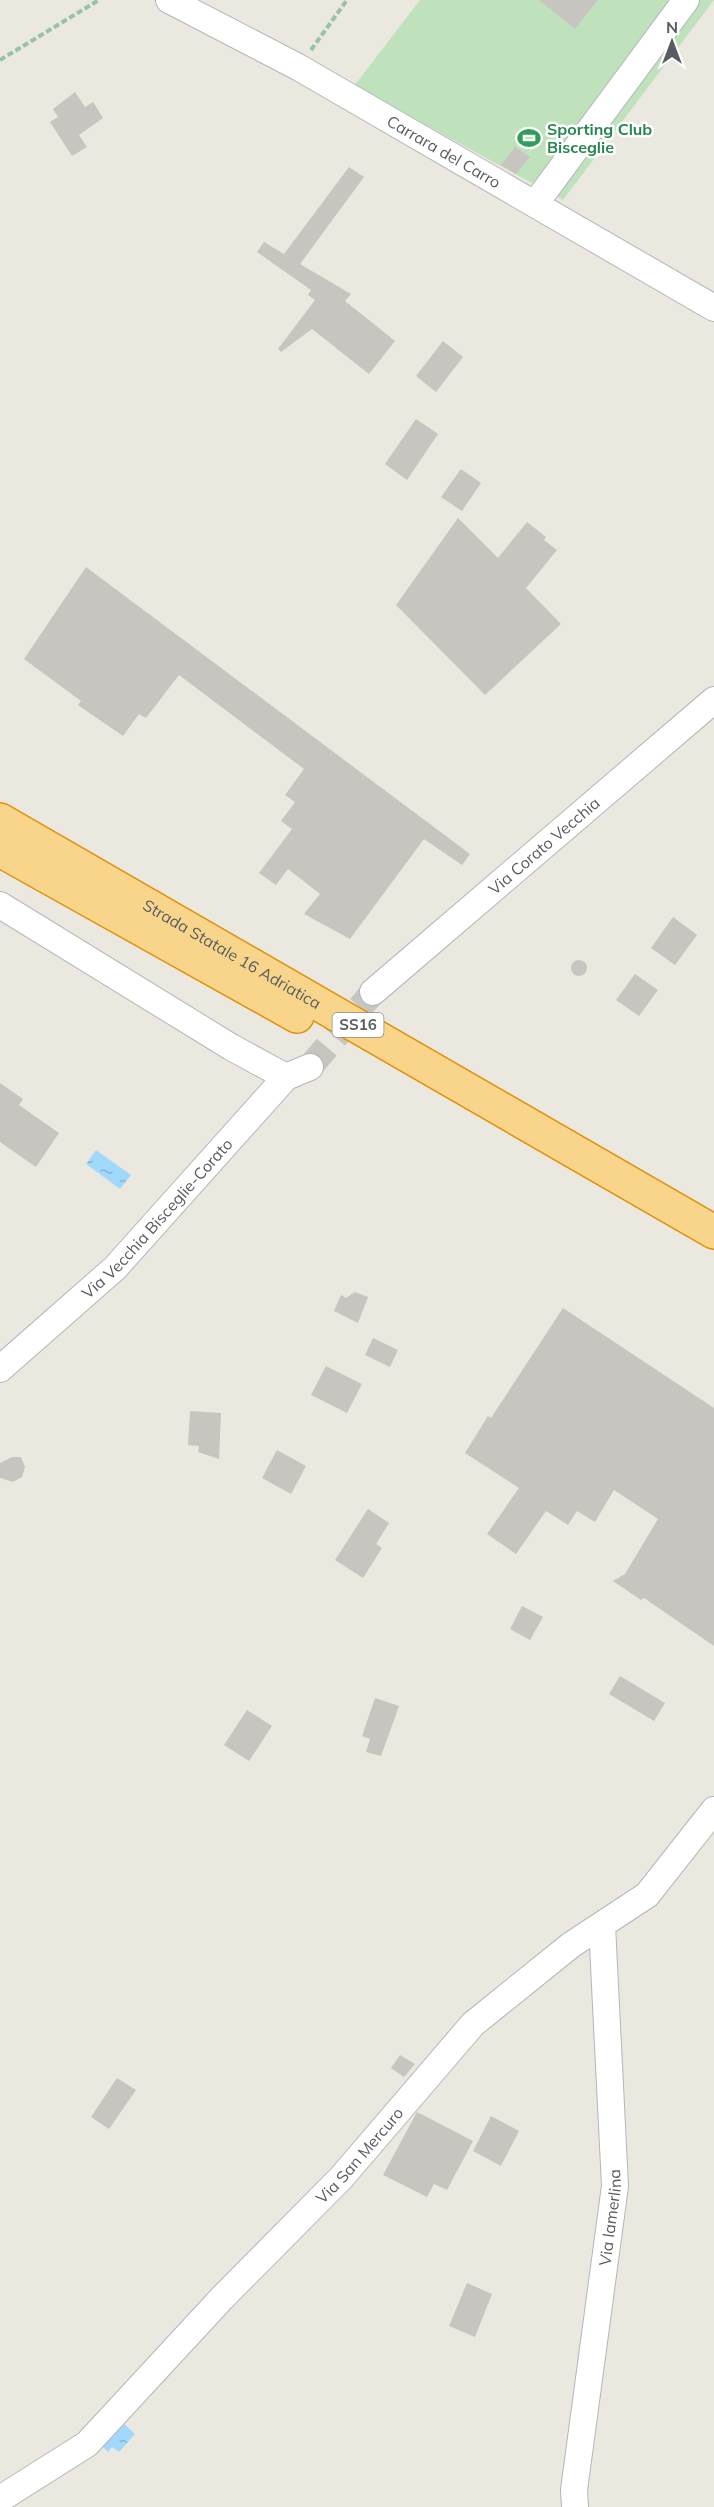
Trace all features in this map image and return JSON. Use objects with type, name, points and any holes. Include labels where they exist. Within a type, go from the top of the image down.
[{"type":"highway","name":"Strada Statale 16 Adriatica","points":[[0,820],[714,1232]]},
{"type":"highway","name":"Strada Statale 16 Adriatica","points":[[0,850],[494,1125],[714,1254]]},
{"type":"street","name":"Carrara del Carro","points":[[169,0],[298,67],[714,308]]},
{"type":"street","points":[[535,204],[686,0]]},
{"type":"street","name":"Via Corato Vecchia","points":[[373,992],[714,700]]},
{"type":"street","points":[[0,905],[231,1047],[286,1077]]},
{"type":"street","name":"Via Vecchia Bisceglie-Corato","points":[[0,1369],[115,1268],[286,1077],[310,1067]]},
{"type":"street","name":"Via San Mercuro","points":[[0,2499],[87,2444],[222,2298],[340,2178],[472,2024],[571,1946],[646,1895],[714,1810]]},
{"type":"street","name":"Via lamerlina","points":[[575,2507],[574,2490],[615,2186],[602,1925]]},
{"type":"path","points":[[0,60],[99,0]]},
{"type":"path","points":[[298,67],[347,0]]},
{"type":"green space","name":"Sporting Club Bisceglie","points":[[420,0],[714,0],[563,200],[354,86]]},
{"type":"water","points":[[96,1150],[131,1175],[120,1189],[86,1164]]},
{"type":"water","points":[[121,2421],[135,2434],[119,2452],[112,2447],[108,2452],[99,2443]]},
{"type":"building","points":[[539,0],[598,0],[575,29]]},
{"type":"building","points":[[75,92],[85,107],[93,102],[103,118],[79,135],[87,147],[72,156],[50,122],[58,117],[53,109]]},
{"type":"building","points":[[515,147],[530,157],[516,174],[501,165]]},
{"type":"building","points":[[349,167],[364,177],[300,264],[351,294],[345,301],[395,341],[369,374],[312,329],[281,352],[278,349],[315,300],[308,295],[311,290],[257,252],[264,242],[284,254]]},
{"type":"building","points":[[443,341],[463,357],[436,392],[416,376]]},
{"type":"building","points":[[416,419],[438,434],[407,480],[385,464]]},
{"type":"building","points":[[461,469],[481,483],[462,511],[441,497]]},
{"type":"building","points":[[458,518],[498,558],[527,522],[546,537],[544,540],[557,550],[526,588],[561,624],[485,695],[396,605]]},
{"type":"building","points":[[86,567],[470,854],[462,865],[424,839],[350,939],[304,914],[320,894],[288,869],[276,885],[259,873],[292,829],[281,821],[295,802],[285,795],[304,769],[179,675],[146,718],[139,714],[123,736],[78,705],[81,701],[24,659]]},
{"type":"building","points":[[673,917],[697,935],[675,965],[651,948]]},
{"type":"building","points":[[576,960],[582,960],[587,968],[585,974],[576,976],[571,971],[571,965]]},
{"type":"building","points":[[635,974],[658,990],[639,1016],[616,1000]]},
{"type":"building","points":[[0,1083],[23,1099],[19,1105],[59,1133],[36,1167],[0,1142]]},
{"type":"building","points":[[355,1292],[368,1297],[358,1323],[334,1311],[341,1295],[346,1298]]},
{"type":"building","points":[[563,1308],[714,1408],[714,1646],[644,1598],[641,1600],[613,1581],[625,1574],[658,1519],[614,1490],[595,1522],[577,1511],[568,1525],[546,1511],[516,1554],[487,1534],[519,1488],[465,1453],[488,1416],[491,1418]]},
{"type":"building","points":[[373,1338],[398,1350],[390,1367],[365,1355]]},
{"type":"building","points":[[326,1366],[362,1384],[347,1413],[311,1395]]},
{"type":"building","points":[[190,1411],[221,1413],[219,1459],[198,1452],[199,1446],[188,1445]]},
{"type":"building","points":[[277,1450],[306,1466],[291,1494],[262,1478]]},
{"type":"building","points":[[12,1457],[21,1457],[25,1467],[22,1477],[13,1482],[0,1478],[0,1463]]},
{"type":"building","points":[[368,1509],[389,1523],[376,1544],[382,1548],[363,1578],[335,1560]]},
{"type":"building","points":[[522,1606],[543,1617],[530,1640],[510,1629]]},
{"type":"building","points":[[620,1676],[665,1703],[654,1721],[609,1694]]},
{"type":"building","points":[[375,1698],[399,1706],[381,1756],[366,1752],[370,1739],[362,1736]]},
{"type":"building","points":[[247,1710],[272,1726],[249,1761],[224,1745]]},
{"type":"building","points":[[400,2055],[415,2064],[404,2077],[391,2068]]},
{"type":"building","points":[[117,2078],[136,2090],[109,2129],[91,2117]]},
{"type":"building","points":[[417,2112],[473,2141],[447,2190],[434,2184],[427,2197],[383,2175]]},
{"type":"building","points":[[491,2116],[519,2131],[501,2166],[473,2151]]},
{"type":"building","points":[[467,2283],[492,2294],[475,2337],[449,2326]]},
{"type":"tunnel","points":[[310,1067],[373,992]]},
{"type":"place","name":"Sporting Club Bisceglie","points":[[529,138]]}]
